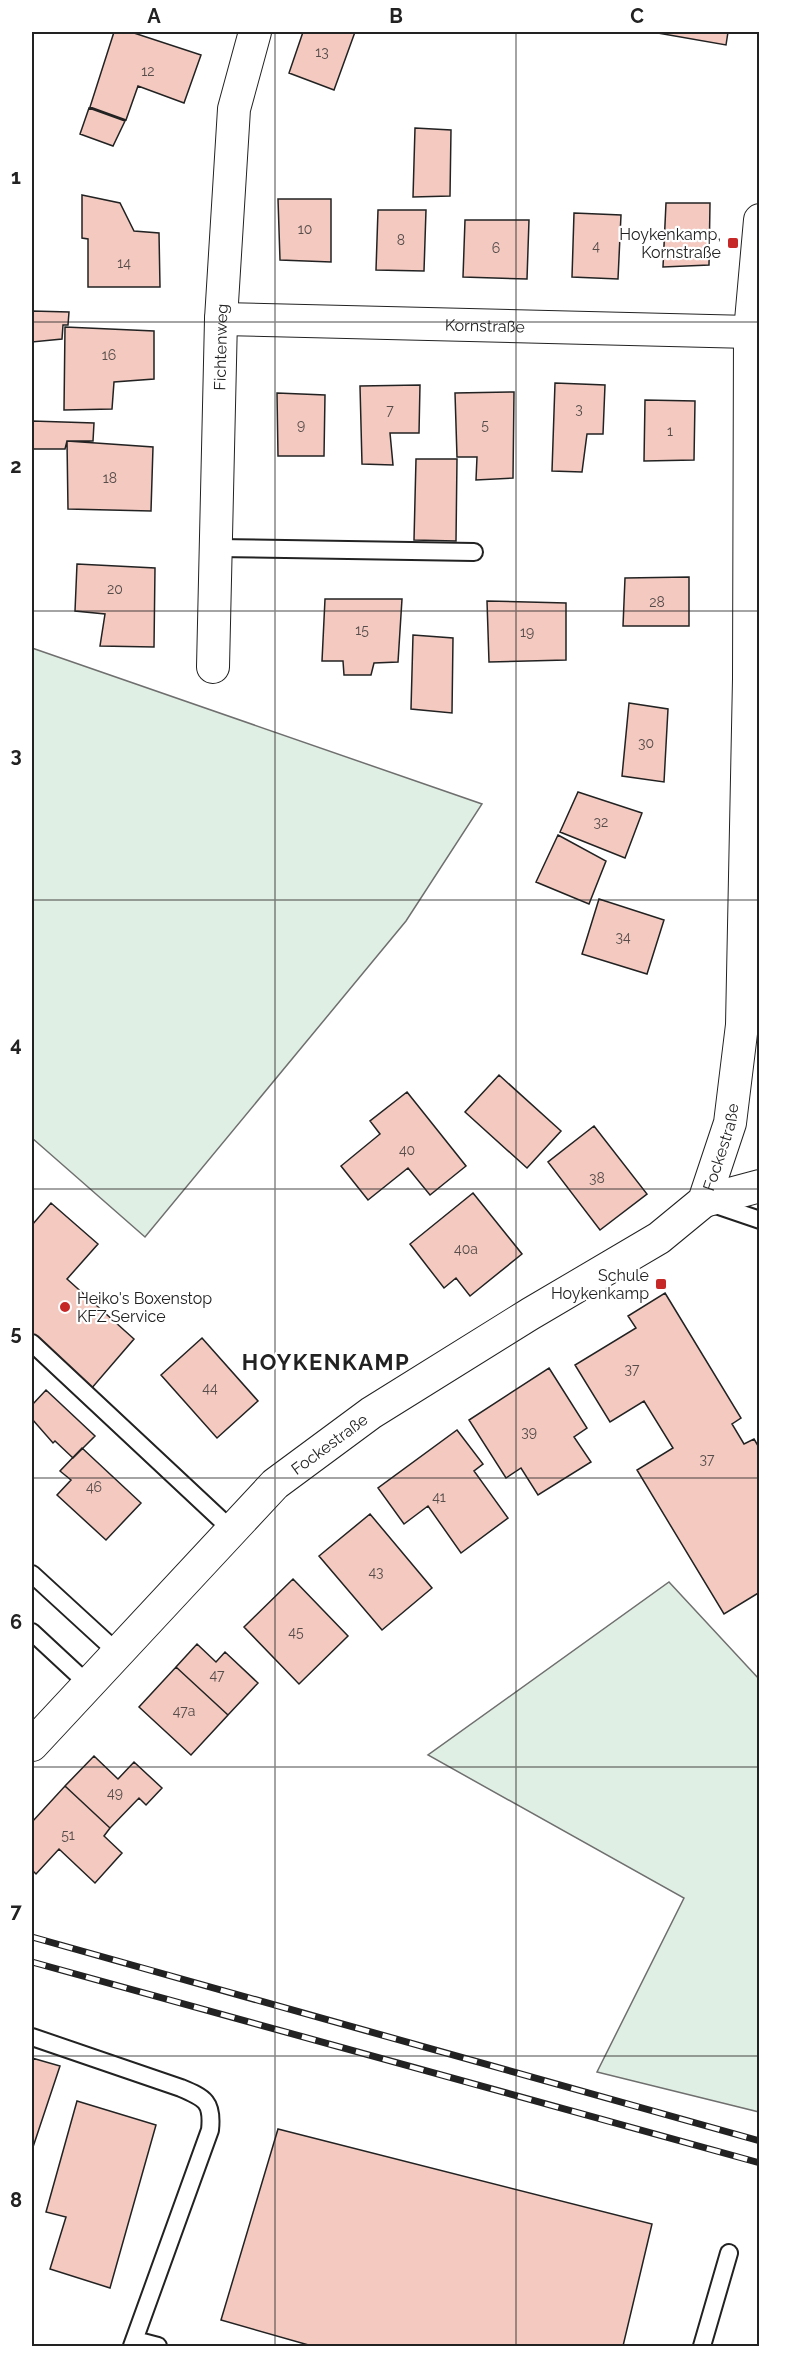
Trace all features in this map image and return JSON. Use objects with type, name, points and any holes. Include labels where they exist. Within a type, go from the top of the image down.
[{"type":"street","name":"Fichtenweg","points":[[213,667],[221,319],[234,109],[255,32]]},
{"type":"street","name":"Fockestraße","points":[[32,1745],[276,1484],[371,1413],[530,1314],[659,1238],[704,1201],[730,1123],[742,1025],[754,678],[750,332],[759,220]]},
{"type":"street","name":"Kornstraße","points":[[221,319],[750,332]]},
{"type":"street","points":[[704,1201],[759,1186]]},
{"type":"lane","points":[[216,548],[474,552]]},
{"type":"lane","points":[[704,1201],[759,1220]]},
{"type":"lane","points":[[32,1343],[232,1530]]},
{"type":"lane","points":[[32,1574],[117,1652]]},
{"type":"lane","points":[[32,1632],[88,1684]]},
{"type":"lane","points":[[32,2037],[181,2088],[200,2096],[209,2106],[212,2115],[210,2130],[133,2343],[158,2346]]},
{"type":"lane","points":[[702,2346],[729,2253]]},
{"type":"green space","points":[[32,648],[482,804],[406,921],[145,1237],[32,1138]]},
{"type":"green space","points":[[669,1582],[759,1679],[759,2112],[597,2072],[684,1898],[428,1755]]},
{"type":"building","points":[[114,32],[131,32],[201,55],[184,103],[138,86],[126,120],[90,107]]},
{"type":"building","points":[[303,32],[355,32],[334,90],[289,73]]},
{"type":"building","points":[[652,32],[728,32],[726,45]]},
{"type":"building","points":[[89,108],[125,121],[113,146],[80,134]]},
{"type":"building","points":[[415,128],[451,130],[450,196],[413,197]]},
{"type":"building","points":[[82,195],[120,203],[134,231],[159,233],[160,287],[88,287],[88,239],[82,238]]},
{"type":"building","points":[[278,199],[331,199],[331,262],[280,260]]},
{"type":"building","points":[[666,203],[710,203],[709,265],[663,267]]},
{"type":"building","points":[[378,210],[426,210],[424,271],[376,270]]},
{"type":"building","points":[[574,213],[621,215],[618,279],[572,277]]},
{"type":"building","points":[[465,220],[529,220],[527,279],[463,277]]},
{"type":"building","points":[[32,311],[69,312],[68,325],[63,325],[62,339],[32,342]]},
{"type":"building","points":[[65,327],[154,331],[154,379],[114,382],[112,409],[64,410]]},
{"type":"building","points":[[555,383],[605,385],[603,434],[587,434],[582,472],[552,471]]},
{"type":"building","points":[[420,385],[419,433],[390,433],[393,465],[362,464],[360,386]]},
{"type":"building","points":[[514,392],[513,478],[476,480],[477,457],[457,457],[455,393]]},
{"type":"building","points":[[277,393],[325,395],[324,456],[278,456]]},
{"type":"building","points":[[645,400],[695,401],[694,460],[644,461]]},
{"type":"building","points":[[32,421],[94,423],[93,441],[67,441],[65,449],[32,449]]},
{"type":"building","points":[[67,441],[153,447],[151,511],[68,509]]},
{"type":"building","points":[[416,459],[457,459],[456,541],[414,540]]},
{"type":"building","points":[[77,564],[155,568],[154,647],[100,646],[105,614],[75,611]]},
{"type":"building","points":[[689,577],[689,626],[623,626],[625,578]]},
{"type":"building","points":[[325,599],[402,599],[398,662],[374,663],[371,675],[344,675],[343,661],[322,661]]},
{"type":"building","points":[[487,601],[566,603],[566,660],[489,662]]},
{"type":"building","points":[[413,635],[453,638],[452,713],[411,709]]},
{"type":"building","points":[[629,703],[668,709],[664,782],[622,776]]},
{"type":"building","points":[[578,792],[642,813],[625,858],[560,832]]},
{"type":"building","points":[[558,835],[606,861],[589,904],[536,882]]},
{"type":"building","points":[[599,899],[664,920],[647,974],[582,954]]},
{"type":"building","points":[[499,1075],[561,1131],[527,1168],[465,1112]]},
{"type":"building","points":[[407,1092],[466,1166],[430,1195],[408,1168],[368,1200],[341,1166],[380,1134],[370,1121]]},
{"type":"building","points":[[594,1126],[647,1194],[600,1230],[548,1162]]},
{"type":"building","points":[[473,1193],[522,1254],[470,1296],[456,1278],[444,1288],[410,1244]]},
{"type":"building","name":"Heiko's Boxenstop KFZ Service","points":[[51,1203],[98,1244],[67,1279],[134,1339],[91,1389],[32,1336],[32,1225]]},
{"type":"building","points":[[665,1293],[741,1418],[732,1424],[744,1444],[754,1439],[760,1449],[760,1592],[724,1614],[637,1470],[673,1448],[644,1401],[610,1422],[575,1365],[636,1328],[628,1316]]},
{"type":"building","points":[[202,1338],[258,1401],[217,1438],[161,1375]]},
{"type":"building","points":[[549,1368],[587,1428],[574,1437],[591,1462],[538,1495],[521,1468],[506,1478],[469,1420]]},
{"type":"building","points":[[46,1390],[95,1436],[73,1458],[55,1441],[53,1443],[32,1419],[32,1405]]},
{"type":"building","points":[[457,1430],[483,1464],[474,1471],[508,1518],[461,1553],[428,1506],[404,1524],[378,1488]]},
{"type":"building","points":[[82,1448],[141,1503],[106,1540],[57,1495],[71,1480],[60,1471]]},
{"type":"building","points":[[370,1514],[432,1588],[382,1630],[319,1556]]},
{"type":"building","points":[[293,1579],[348,1636],[299,1684],[244,1627]]},
{"type":"building","points":[[197,1644],[216,1662],[225,1652],[258,1683],[228,1715],[176,1667]]},
{"type":"building","points":[[176,1667],[228,1715],[191,1755],[139,1707]]},
{"type":"building","points":[[94,1756],[118,1779],[134,1762],[162,1788],[146,1805],[139,1798],[110,1828],[65,1786]]},
{"type":"building","points":[[65,1786],[110,1828],[104,1836],[122,1853],[95,1883],[59,1849],[36,1874],[32,1870],[32,1822]]},
{"type":"building","points":[[32,2058],[60,2066],[32,2150]]},
{"type":"building","points":[[77,2101],[156,2125],[110,2288],[50,2269],[66,2217],[46,2212]]},
{"type":"building","points":[[278,2129],[652,2224],[623,2346],[312,2346],[221,2320]]},
{"type":"railway","points":[[32,1937],[760,2141]]},
{"type":"railway","points":[[32,1962],[760,2163]]},
{"type":"place","name":"Hoykenkamp, Kornstraße","points":[[733,243]]},
{"type":"place","name":"Schule Hoykenkamp","points":[[661,1284]]},
{"type":"place","name":"Heiko's Boxenstop KFZ Service","points":[[65,1307]]},
{"type":"district","name":"HOYKENKAMP","points":[[326,1362]]}]
